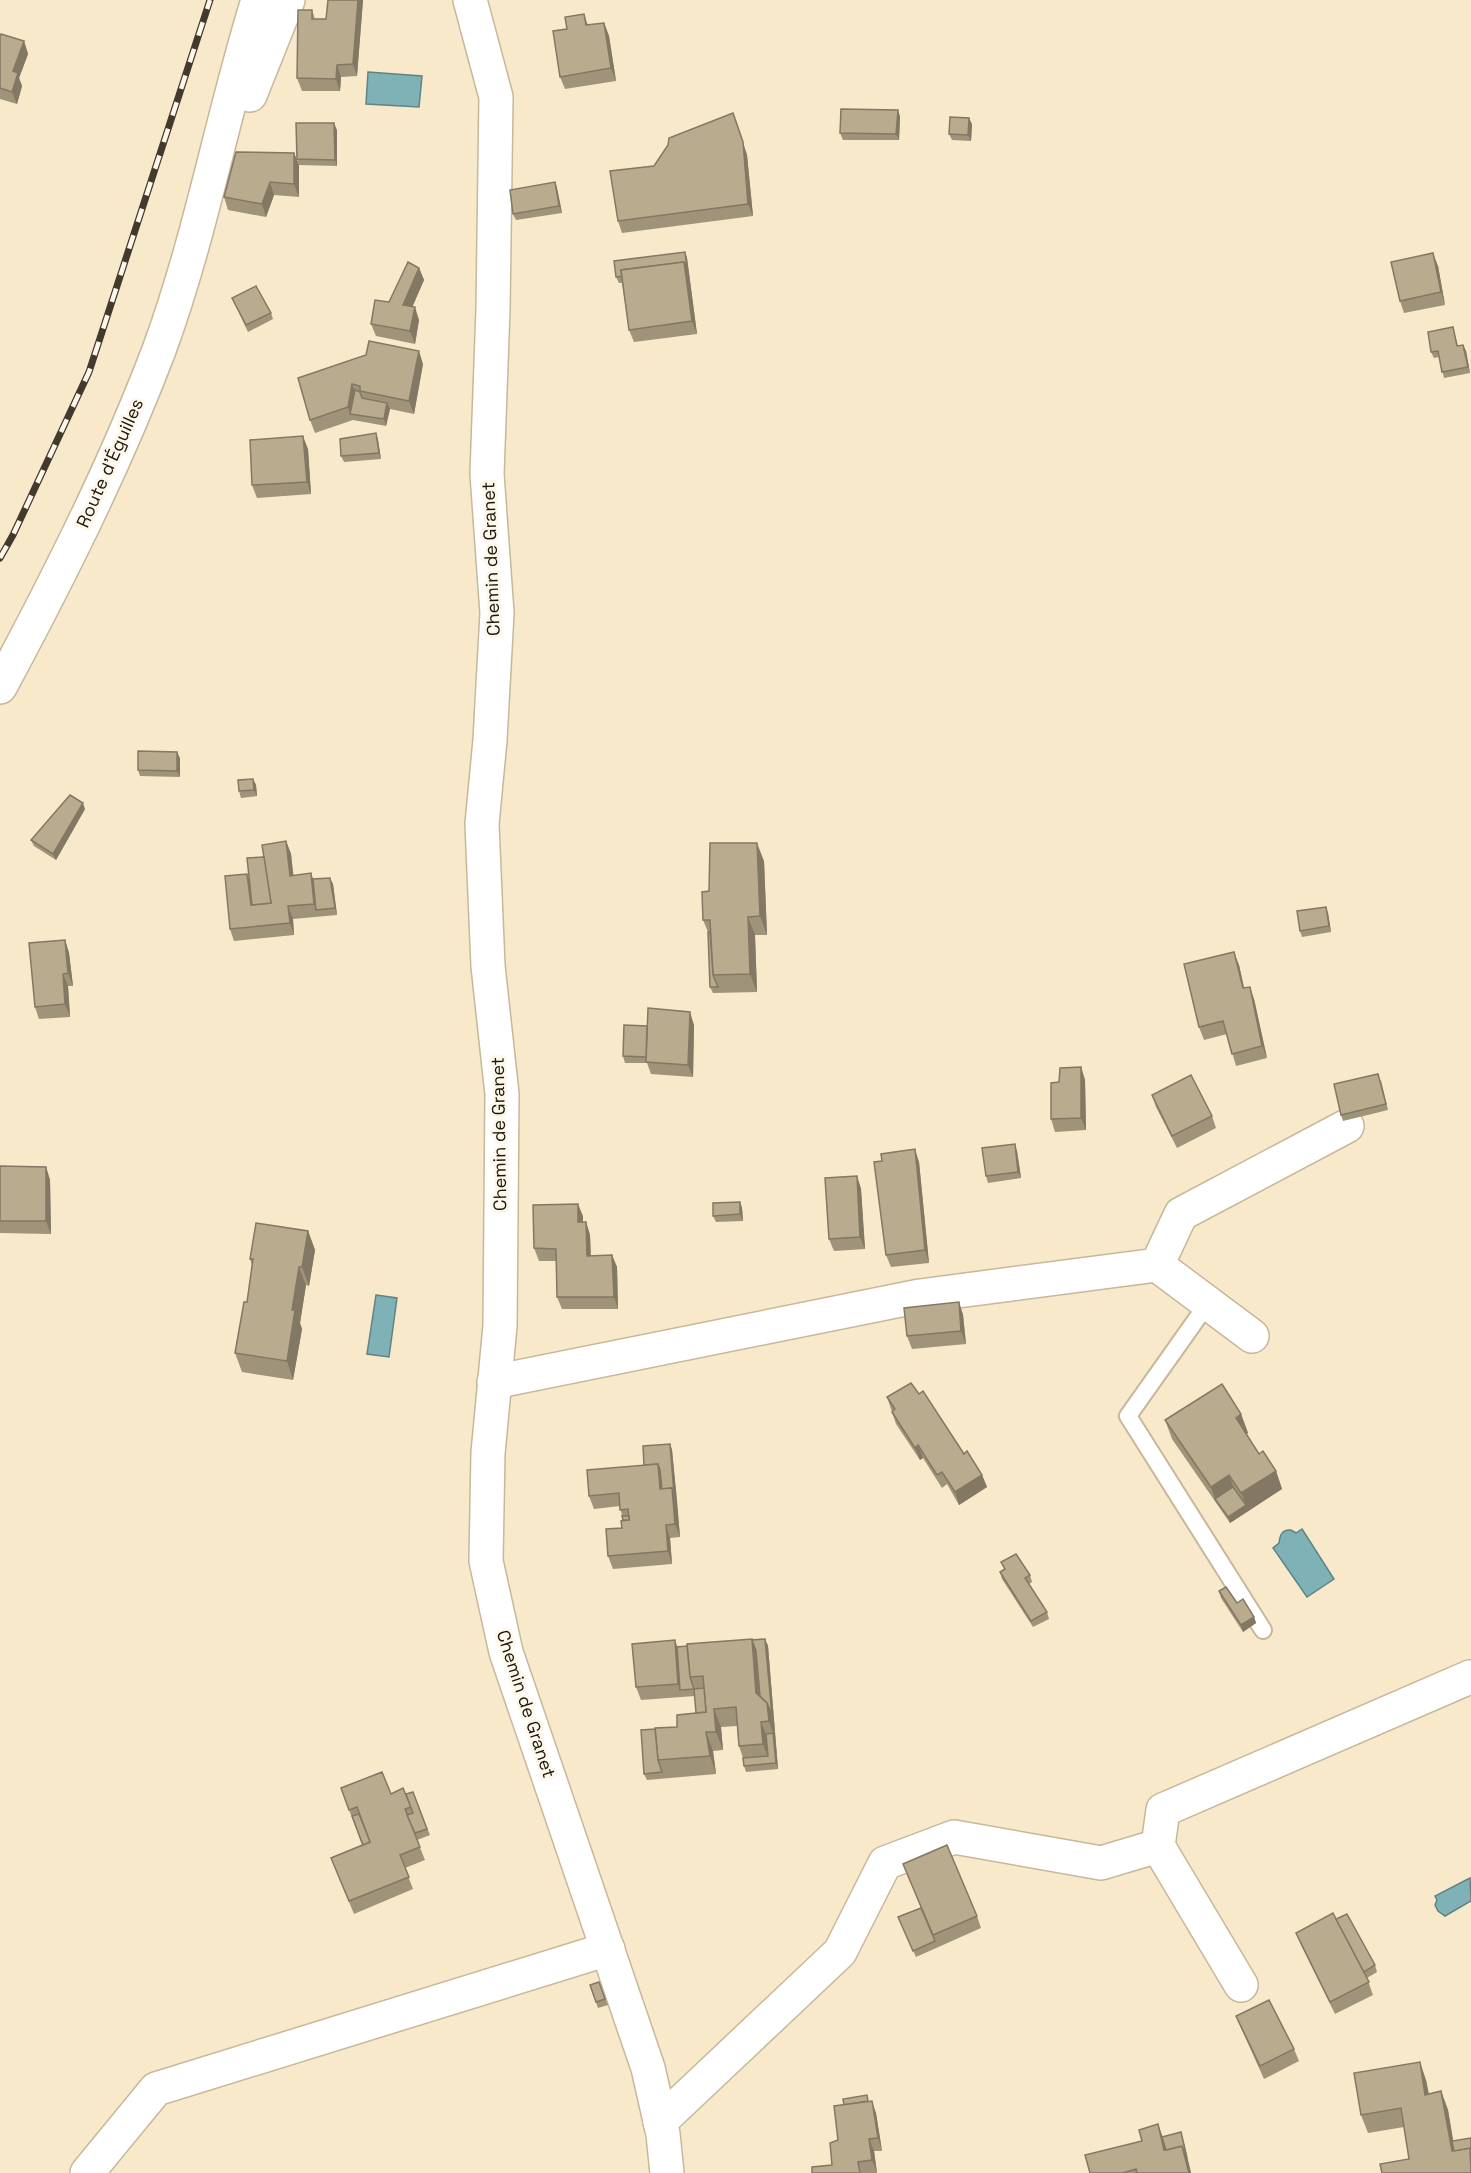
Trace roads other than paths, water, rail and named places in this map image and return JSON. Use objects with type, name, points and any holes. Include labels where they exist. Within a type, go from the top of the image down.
[{"type":"street","name":"Route d'Éguilles","points":[[0,687],[59,575],[109,472],[159,349],[197,230],[258,0]]},
{"type":"street","name":"Route d'Éguilles","points":[[197,230],[288,0]]},
{"type":"street","name":"Chemin de Granet","points":[[470,0],[496,97],[494,309],[487,474],[496,613],[490,740],[482,824],[488,966],[502,1094],[500,1326],[488,1453],[486,1562],[506,1652],[648,2068],[660,2122],[667,2173]]},
{"type":"street","points":[[1157,1265],[1181,1214],[1347,1126]]},
{"type":"street","points":[[494,1382],[920,1296],[1157,1265],[1252,1336]]},
{"type":"street","points":[[1241,1985],[1158,1846],[1163,1810],[1470,1677]]},
{"type":"street","points":[[660,2122],[840,1952],[885,1863],[954,1837],[1101,1863],[1158,1846]]},
{"type":"street","points":[[87,2173],[156,2089],[608,1949]]},
{"type":"lane","points":[[1208,1304],[1128,1416],[1263,1630]]},
{"type":"water","points":[[368,72],[422,76],[419,107],[366,104]]},
{"type":"water","points":[[376,1295],[397,1298],[389,1357],[367,1354]]},
{"type":"water","points":[[1302,1529],[1334,1579],[1307,1597],[1273,1548],[1279,1543],[1284,1532],[1291,1530],[1296,1533]]},
{"type":"water","points":[[1470,1878],[1471,1901],[1445,1916],[1438,1911],[1435,1896]]},
{"type":"railway","points":[[0,558],[89,372],[210,0]]}]
